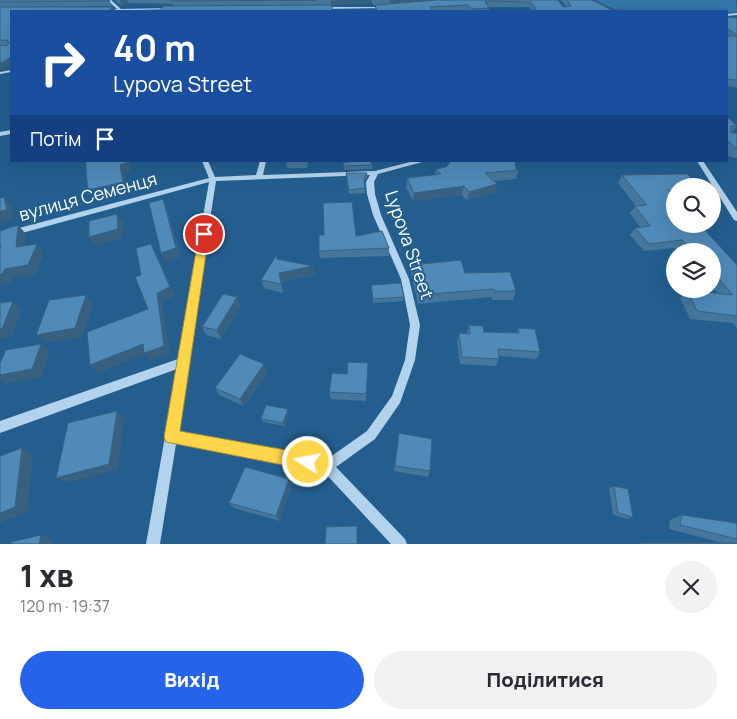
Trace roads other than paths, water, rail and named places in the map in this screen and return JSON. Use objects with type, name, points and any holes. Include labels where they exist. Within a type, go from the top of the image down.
[{"type":"street","points":[[109,0],[121,10]]},
{"type":"street","points":[[320,8],[390,8]]},
{"type":"street","points":[[96,10],[180,9]]},
{"type":"street","points":[[153,544],[214,179],[206,162]]},
{"type":"street","points":[[259,178],[263,162]]},
{"type":"street","name":"Lypova Street","points":[[327,466],[372,435],[396,399],[410,360],[415,325],[404,279],[370,194],[370,182],[375,172],[419,162]]},
{"type":"street","points":[[701,162],[737,218]]},
{"type":"street","name":"вулиця Семенця","points":[[0,236],[214,179],[375,172]]},
{"type":"street","points":[[0,427],[182,362]]},
{"type":"street","points":[[172,437],[327,466],[400,544]]}]
